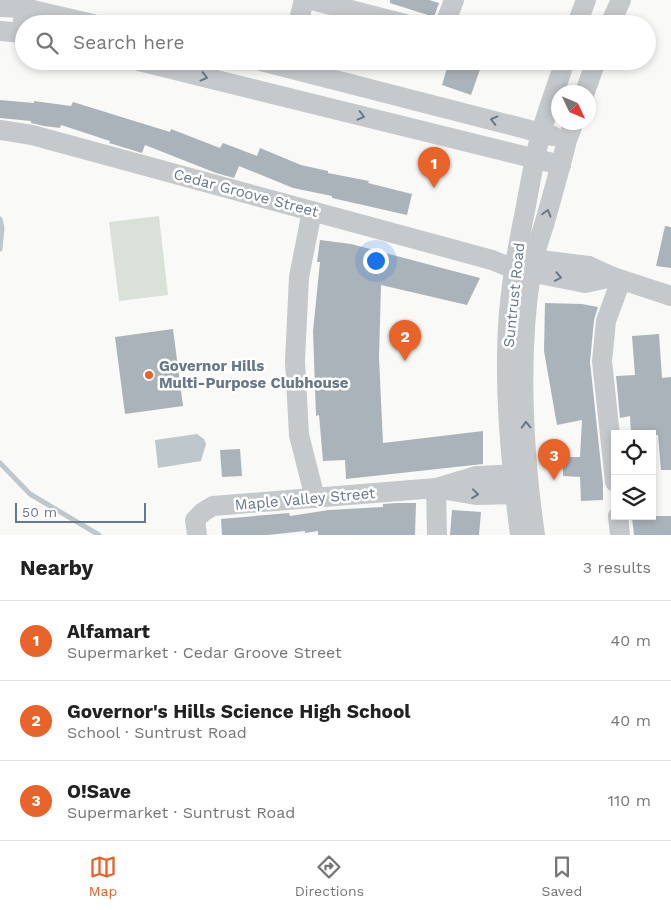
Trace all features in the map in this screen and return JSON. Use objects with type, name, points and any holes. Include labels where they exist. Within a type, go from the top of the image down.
[{"type":"street","points":[[300,15],[304,0]]},
{"type":"street","points":[[312,0],[376,7],[390,15]]},
{"type":"street","points":[[448,15],[454,0]]},
{"type":"street","points":[[580,15],[586,0]]},
{"type":"street","points":[[614,15],[621,0]]},
{"type":"street","points":[[0,6],[24,4],[62,15]]},
{"type":"street","points":[[0,31],[15,32]]},
{"type":"street","points":[[175,70],[561,165]]},
{"type":"street","points":[[276,95],[284,70]]},
{"type":"street","points":[[308,70],[541,132],[571,131]]},
{"type":"street","name":"Suntrust Road","points":[[524,264],[535,160],[541,132],[562,70]]},
{"type":"street","points":[[587,85],[593,70]]},
{"type":"street","name":"Cedar Groove Street","points":[[0,130],[32,135],[492,260],[524,264]]},
{"type":"street","name":"Suntrust Road","points":[[520,535],[521,474],[507,367],[509,313],[524,264],[561,165],[571,131]]},
{"type":"street","points":[[312,211],[299,277],[295,361],[299,434],[315,498]]},
{"type":"street","points":[[524,264],[589,266],[617,279],[671,296]]},
{"type":"street","points":[[614,475],[602,361],[606,321],[617,279]]},
{"type":"street","points":[[436,488],[476,476],[521,474]]},
{"type":"street","points":[[436,488],[476,495],[522,494]]},
{"type":"street","points":[[436,488],[437,535]]},
{"type":"street","name":"Maple Valley Street","points":[[197,535],[195,520],[202,512],[212,506],[436,488]]},
{"type":"street","name":"Suntrust Road","points":[[522,494],[535,535]]},
{"type":"street","points":[[618,520],[620,535]]},
{"type":"shaded area","points":[[159,216],[168,295],[119,301],[109,222]]},
{"type":"shaded area","points":[[197,434],[204,439],[206,444],[201,461],[158,468],[155,440]]},
{"type":"building","points":[[390,0],[429,0],[439,3],[435,15],[428,15],[390,3]]},
{"type":"building","points":[[446,70],[480,70],[471,95],[442,85]]},
{"type":"building","points":[[0,100],[34,103],[34,101],[71,106],[73,102],[170,132],[171,129],[220,148],[223,143],[257,156],[260,148],[301,165],[328,171],[328,173],[369,181],[368,183],[412,194],[407,215],[293,188],[239,166],[234,178],[216,173],[145,145],[142,153],[61,125],[60,128],[31,123],[31,121],[0,118]]},
{"type":"building","points":[[665,226],[671,227],[671,268],[656,266]]},
{"type":"building","points":[[320,240],[351,244],[480,278],[467,305],[381,285],[379,358],[383,443],[483,431],[483,464],[346,479],[345,460],[323,461],[319,415],[316,416],[313,331],[320,262],[317,262]]},
{"type":"building","points":[[545,303],[582,304],[598,307],[594,320],[590,362],[603,484],[603,500],[581,501],[580,477],[563,476],[563,457],[580,457],[582,420],[557,425],[544,351]]},
{"type":"building","name":"Governor Hills Multi-Purpose Clubhouse","points":[[173,329],[183,406],[125,414],[115,337]]},
{"type":"building","points":[[659,334],[662,378],[671,377],[671,470],[661,470],[656,430],[631,430],[630,416],[620,418],[616,376],[635,375],[632,336]]},
{"type":"building","points":[[240,449],[242,476],[222,477],[220,450]]},
{"type":"building","points":[[416,503],[415,535],[318,535],[318,531],[305,533],[305,531],[268,535],[222,535],[221,519],[289,513],[290,516],[329,510],[383,507],[383,504]]},
{"type":"building","points":[[452,510],[481,512],[479,535],[450,535]]},
{"type":"building","points":[[656,516],[671,516],[671,535],[634,535],[632,520],[656,520]]},
{"type":"waterway","points":[[0,219],[2,228],[0,249]]},
{"type":"waterway","points":[[0,463],[30,494],[99,535]]},
{"type":"place","name":"Alfamart","points":[[434,188]]},
{"type":"place","name":"Governor's Hills Science High School","points":[[405,361]]},
{"type":"place","name":"Governor Hills Multi-Purpose Clubhouse","points":[[149,375]]},
{"type":"place","name":"O!Save","points":[[554,480]]}]
